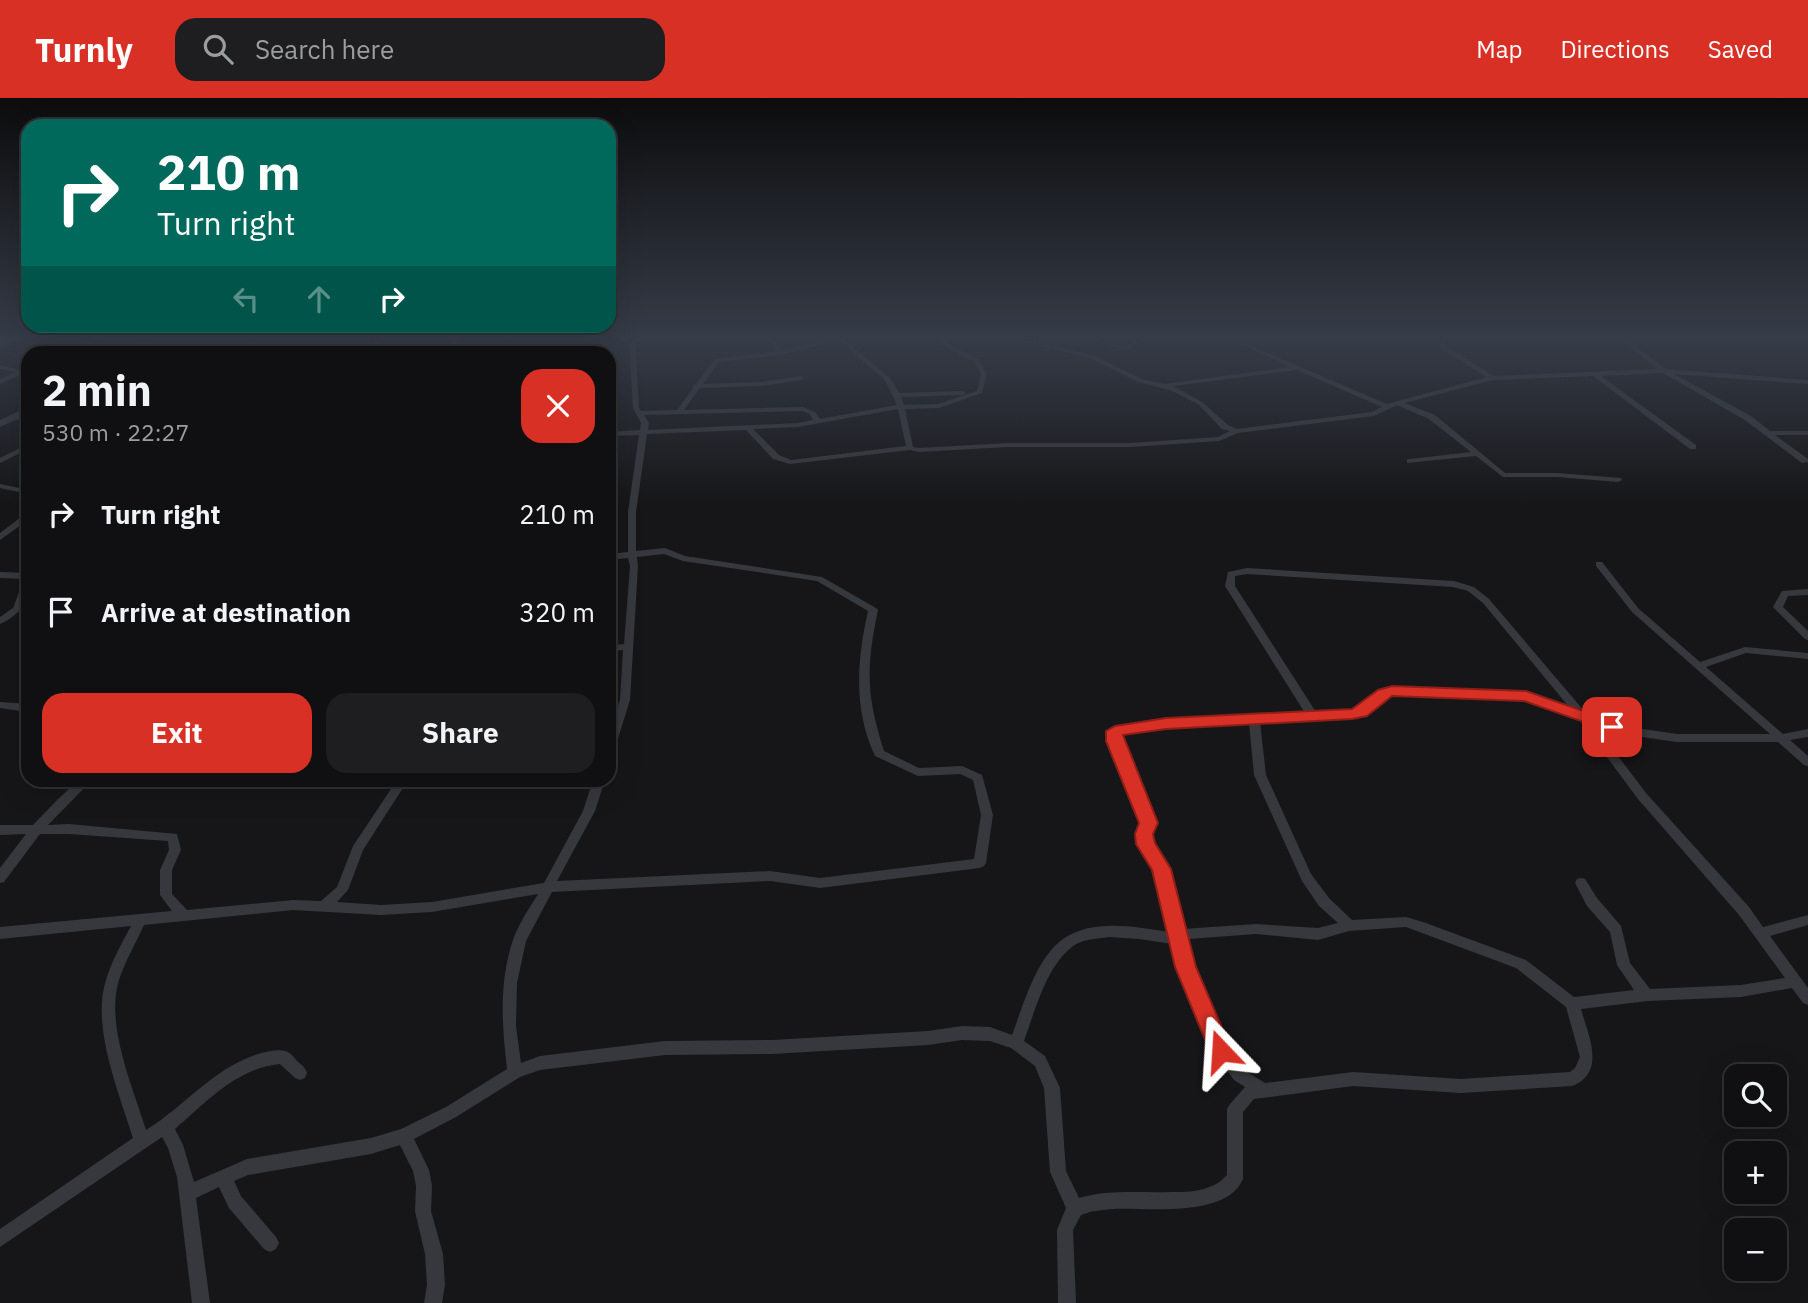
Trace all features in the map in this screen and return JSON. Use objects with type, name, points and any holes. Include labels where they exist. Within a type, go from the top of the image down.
[{"type":"street","points":[[616,727],[625,700],[634,566],[634,492],[644,430],[644,418],[635,403],[635,393]]},
{"type":"street","points":[[679,412],[691,393]]},
{"type":"street","points":[[895,393],[910,448]]},
{"type":"street","points":[[897,396],[956,393]]},
{"type":"street","points":[[616,432],[749,429],[818,422],[900,407],[939,405],[971,393]]},
{"type":"street","points":[[1181,393],[1193,399],[1225,427],[1236,431]]},
{"type":"street","points":[[1357,393],[1388,407]]},
{"type":"street","points":[[749,429],[776,457],[790,461],[910,448],[919,450],[1028,445],[1093,447],[1219,439],[1236,431],[1374,414],[1398,403],[1435,393]]},
{"type":"street","points":[[1620,393],[1693,447]]},
{"type":"street","points":[[1704,393],[1769,433],[1805,461]]},
{"type":"street","points":[[1398,403],[1432,416],[1503,475],[1558,475],[1618,480]]},
{"type":"street","points":[[639,413],[803,410],[813,414],[818,422]]},
{"type":"street","points":[[0,424],[21,414]]},
{"type":"street","points":[[16,416],[21,417]]},
{"type":"street","points":[[1769,433],[1808,433]]},
{"type":"street","points":[[0,461],[21,450]]},
{"type":"street","points":[[1410,461],[1477,454]]},
{"type":"street","points":[[0,486],[21,490]]},
{"type":"street","points":[[0,537],[21,521]]},
{"type":"street","points":[[0,933],[139,922],[233,909],[325,906],[381,910],[432,907],[548,887],[769,876],[820,883],[980,863],[987,815],[978,778],[962,770],[918,772],[879,753],[863,706],[862,656],[873,610],[819,579],[683,558],[664,551],[616,556]]},
{"type":"street","points":[[1599,564],[1635,610],[1808,762]]},
{"type":"street","points":[[1312,715],[1230,586],[1231,574],[1247,571],[1454,584],[1471,589],[1486,601],[1582,716],[1642,796],[1714,875],[1761,933],[1808,999]]},
{"type":"street","points":[[0,575],[21,576]]},
{"type":"street","points":[[1808,592],[1785,593],[1778,607],[1808,637]]},
{"type":"street","points":[[0,621],[17,609],[21,599]]},
{"type":"street","points":[[616,648],[629,647]]},
{"type":"street","points":[[1698,666],[1745,650],[1808,656]]},
{"type":"street","points":[[1261,1089],[1239,1075],[1221,1051],[1178,940],[1161,869],[1146,844],[1144,834],[1149,823],[1115,741],[1115,731],[1166,723],[1361,712],[1383,694],[1392,691],[1526,696],[1642,734],[1677,738],[1780,738],[1808,733]]},
{"type":"street","points":[[0,705],[21,707]]},
{"type":"street","points":[[1254,718],[1261,775],[1306,877],[1324,902],[1349,926]]},
{"type":"street","points":[[0,878],[34,830],[56,805],[79,787]]},
{"type":"street","points":[[325,906],[342,890],[357,849],[398,787]]},
{"type":"street","points":[[515,1072],[509,1027],[514,959],[519,941],[589,811],[597,787]]},
{"type":"street","points":[[0,831],[34,830],[173,837],[176,843],[166,870],[166,895],[184,916]]},
{"type":"street","points":[[1581,883],[1592,902],[1616,930],[1624,965],[1646,995]]},
{"type":"street","points":[[1761,933],[1808,920]]},
{"type":"street","points":[[139,922],[112,981],[109,1006],[111,1042],[142,1141]]},
{"type":"street","points":[[1016,1043],[1051,956],[1071,938],[1096,931],[1178,940],[1185,934],[1199,931],[1274,929],[1318,934],[1349,926],[1406,922],[1521,964],[1572,1003],[1587,1057],[1581,1073],[1572,1079],[1461,1086],[1353,1079],[1261,1089],[1241,1099],[1235,1109],[1235,1179],[1229,1188],[1211,1197],[1099,1200],[1075,1208],[1065,1230],[1067,1303]]},
{"type":"street","points":[[1572,1003],[1610,1002],[1646,995],[1771,989],[1796,981]]},
{"type":"street","points":[[188,1193],[247,1167],[371,1146],[404,1136],[451,1112],[515,1072],[540,1063],[666,1048],[772,1047],[928,1038],[962,1033],[990,1034],[1016,1043],[1040,1061],[1052,1087],[1058,1172],[1075,1208]]},
{"type":"street","points":[[0,1239],[165,1127],[249,1063],[267,1056],[283,1057],[300,1073]]},
{"type":"street","points":[[165,1127],[175,1144],[188,1193],[201,1303]]},
{"type":"street","points":[[404,1136],[423,1178],[423,1211],[434,1254],[436,1285],[433,1303]]},
{"type":"street","points":[[223,1177],[234,1202],[270,1243]]},
{"type":"route","points":[[1221,1051],[1186,967],[1161,869],[1146,844],[1144,834],[1149,823],[1115,741],[1115,731],[1166,723],[1352,714],[1361,712],[1383,694],[1392,691],[1526,696],[1612,727]]}]
